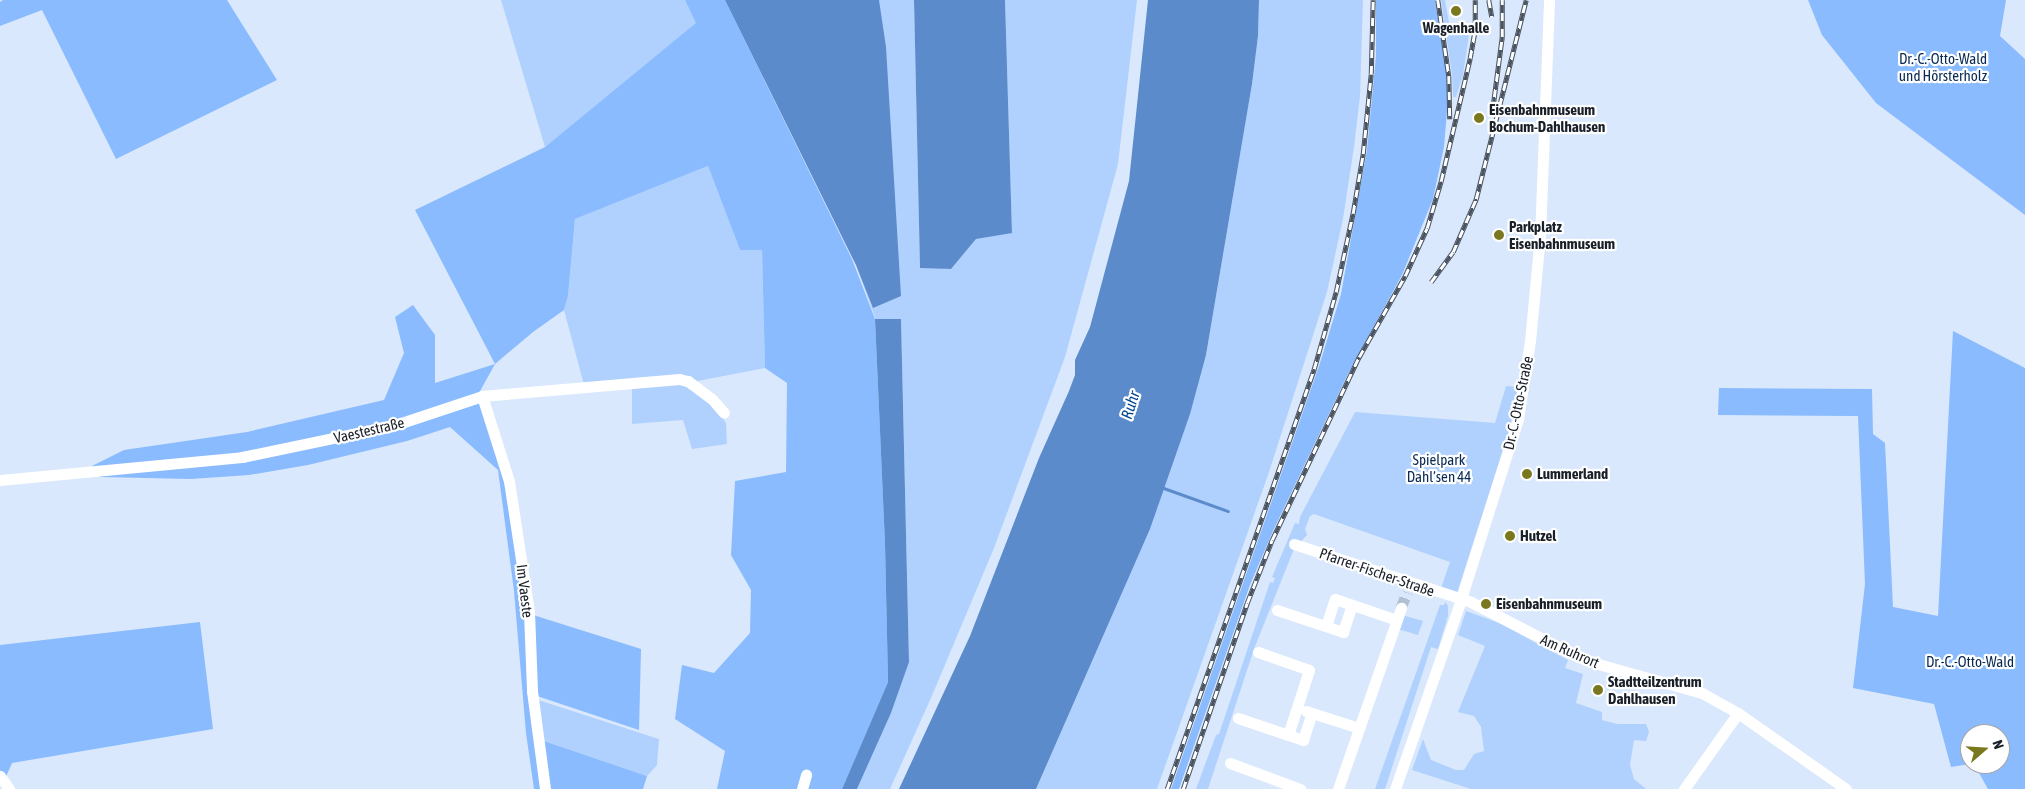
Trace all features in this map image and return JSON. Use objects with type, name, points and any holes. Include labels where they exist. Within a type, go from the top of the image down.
[{"type":"street","name":"Dr.-C.-Otto-Straße","points":[[1394,789],[1461,599],[1516,428],[1536,296],[1549,0]]},
{"type":"street","name":"Vaestestraße","points":[[0,480],[242,457],[395,425],[482,396],[679,379],[688,381],[712,399],[724,413]]},
{"type":"street","name":"Im Vaeste","points":[[482,396],[500,449],[511,490],[529,612],[532,691],[545,789]]},
{"type":"street","name":"Pfarrer-Fischer-Straße","points":[[1294,544],[1408,588],[1461,599]]},
{"type":"street","points":[[1326,626],[1335,599],[1397,620]]},
{"type":"street","name":"Am Ruhrort","points":[[1461,599],[1471,602],[1576,656],[1605,667],[1702,692],[1738,713],[1846,789]]},
{"type":"street","points":[[1277,610],[1343,632],[1352,605]]},
{"type":"street","points":[[1338,789],[1401,608]]},
{"type":"street","points":[[1258,652],[1309,670],[1288,735]]},
{"type":"street","points":[[1297,708],[1359,728]]},
{"type":"street","points":[[1238,718],[1303,740],[1312,713]]},
{"type":"street","points":[[1684,789],[1738,713]]},
{"type":"street","points":[[1230,763],[1270,784],[1300,789]]},
{"type":"street","points":[[802,789],[806,775]]},
{"type":"street","points":[[0,776],[9,789]]},
{"type":"green space","points":[[3,0],[227,0],[277,80],[116,159],[42,10],[0,26],[0,2]]},
{"type":"green space","points":[[501,0],[685,0],[697,23],[545,147]]},
{"type":"green space","points":[[685,0],[725,0],[852,259],[875,319],[885,544],[888,682],[842,789],[717,789],[725,751],[675,719],[682,665],[714,673],[750,633],[751,590],[731,555],[735,481],[786,472],[787,383],[765,368],[762,250],[740,250],[708,166],[575,219],[568,296],[564,310],[533,332],[495,364],[415,210],[545,147],[696,23]]},
{"type":"green space","points":[[725,0],[914,0],[920,267],[951,269],[976,239],[1012,232],[1005,0],[1137,0],[1118,164],[1065,357],[994,548],[931,698],[890,789],[857,789],[891,713],[909,661],[901,319],[877,323],[856,265]]},
{"type":"green space","points":[[1259,0],[1363,0],[1360,96],[1354,147],[1343,219],[1327,292],[1268,475],[1157,789],[1036,789],[1150,529],[1206,355],[1252,84],[1258,36]]},
{"type":"green space","points":[[1376,0],[1435,0],[1447,76],[1448,99],[1444,147],[1433,199],[1402,275],[1348,374],[1273,531],[1250,585],[1179,789],[1171,789],[1320,363],[1341,294],[1367,150],[1376,56]]},
{"type":"green space","points":[[1441,0],[1445,0],[1450,28],[1470,28],[1463,75],[1456,97],[1453,97],[1452,75]]},
{"type":"green space","name":"Dr.-C.-Otto-Wald und Hörsterholz","points":[[1808,0],[2006,0],[2000,36],[2025,59],[2025,215],[1876,103],[1822,35]]},
{"type":"green space","points":[[708,166],[740,250],[762,250],[765,368],[687,383],[684,386],[709,400],[726,423],[727,444],[692,449],[683,420],[632,424],[632,380],[584,385],[564,310],[568,296],[575,219]]},
{"type":"green space","points":[[413,305],[435,335],[435,383],[495,364],[479,393],[504,466],[541,740],[647,776],[643,789],[534,789],[526,733],[514,591],[498,470],[450,427],[407,441],[308,465],[249,475],[191,479],[100,477],[92,466],[124,450],[247,432],[384,400],[404,353],[395,317]]},
{"type":"green space","name":"Dr.-C.-Otto-Wald","points":[[1953,331],[2025,368],[2025,789],[1988,789],[1980,774],[2010,774],[2010,724],[1960,724],[1960,766],[1951,767],[1934,704],[1853,688],[1865,584],[1858,416],[1718,415],[1719,388],[1872,389],[1873,434],[1885,443],[1893,607],[1938,616]]},
{"type":"green space","name":"Spielpark Dahl’sen 44","points":[[1506,386],[1518,387],[1510,428],[1457,593],[1441,588],[1450,562],[1314,514],[1310,516],[1305,529],[1307,535],[1294,549],[1254,649],[1208,789],[1196,789],[1216,735],[1219,734],[1270,582],[1273,583],[1275,578],[1272,577],[1295,523],[1299,524],[1300,517],[1355,412],[1495,423]]},
{"type":"green space","points":[[1445,602],[1448,606],[1448,616],[1438,649],[1431,647],[1385,789],[1375,789],[1440,605],[1444,605]]},
{"type":"green space","points":[[1466,611],[1499,623],[1568,660],[1565,668],[1583,674],[1576,703],[1602,712],[1602,720],[1617,724],[1646,724],[1649,732],[1646,741],[1634,740],[1630,765],[1634,779],[1646,789],[1471,789],[1412,770],[1423,739],[1431,760],[1456,770],[1464,770],[1474,754],[1484,751],[1481,727],[1474,716],[1458,712],[1485,646],[1458,635]]},
{"type":"green space","points":[[530,614],[641,649],[639,730],[534,695]]},
{"type":"green space","points":[[1402,615],[1423,621],[1418,635],[1398,629]]},
{"type":"green space","points":[[200,622],[213,729],[12,763],[5,779],[0,771],[0,645]]},
{"type":"green space","points":[[535,699],[659,739],[657,765],[647,776],[541,740]]},
{"type":"water","points":[[725,0],[879,0],[886,47],[901,296],[873,308],[856,265]]},
{"type":"water","points":[[914,0],[1005,0],[1012,233],[976,239],[951,269],[920,268]]},
{"type":"water","name":"Ruhr","points":[[1148,0],[1259,0],[1258,36],[1252,84],[1206,355],[1190,414],[1150,529],[1036,789],[899,789],[970,636],[1039,458],[1075,375],[1075,360],[1090,327],[1129,181]]},
{"type":"water","points":[[875,319],[901,319],[909,662],[891,713],[857,789],[842,789],[888,682],[885,544]]},
{"type":"waterway","points":[[1161,487],[1228,511]]},
{"type":"tunnel","points":[[1401,608],[1407,592]]},
{"type":"railway","points":[[1167,789],[1314,369],[1336,292],[1353,213],[1363,154],[1371,74],[1373,0]]},
{"type":"railway","points":[[1438,0],[1449,76],[1450,119]]},
{"type":"railway","points":[[1183,789],[1247,603],[1272,540],[1359,357],[1405,276],[1427,228],[1441,181],[1470,58],[1475,29],[1475,0]]},
{"type":"railway","points":[[1489,0],[1492,17]]},
{"type":"railway","points":[[1492,113],[1502,37],[1502,0]]},
{"type":"railway","points":[[1431,282],[1453,252],[1476,199],[1526,0]]},
{"type":"place","name":"Wagenhalle","points":[[1456,11]]},
{"type":"place","name":"Eisenbahnmuseum Bochum-Dahlhausen","points":[[1479,118]]},
{"type":"place","name":"Parkplatz Eisenbahnmuseum","points":[[1499,235]]},
{"type":"place","name":"Lummerland","points":[[1527,474]]},
{"type":"place","name":"Hutzel","points":[[1510,536]]},
{"type":"place","name":"Eisenbahnmuseum","points":[[1486,604]]},
{"type":"place","name":"Stadtteilzentrum Dahlhausen","points":[[1598,690]]}]
